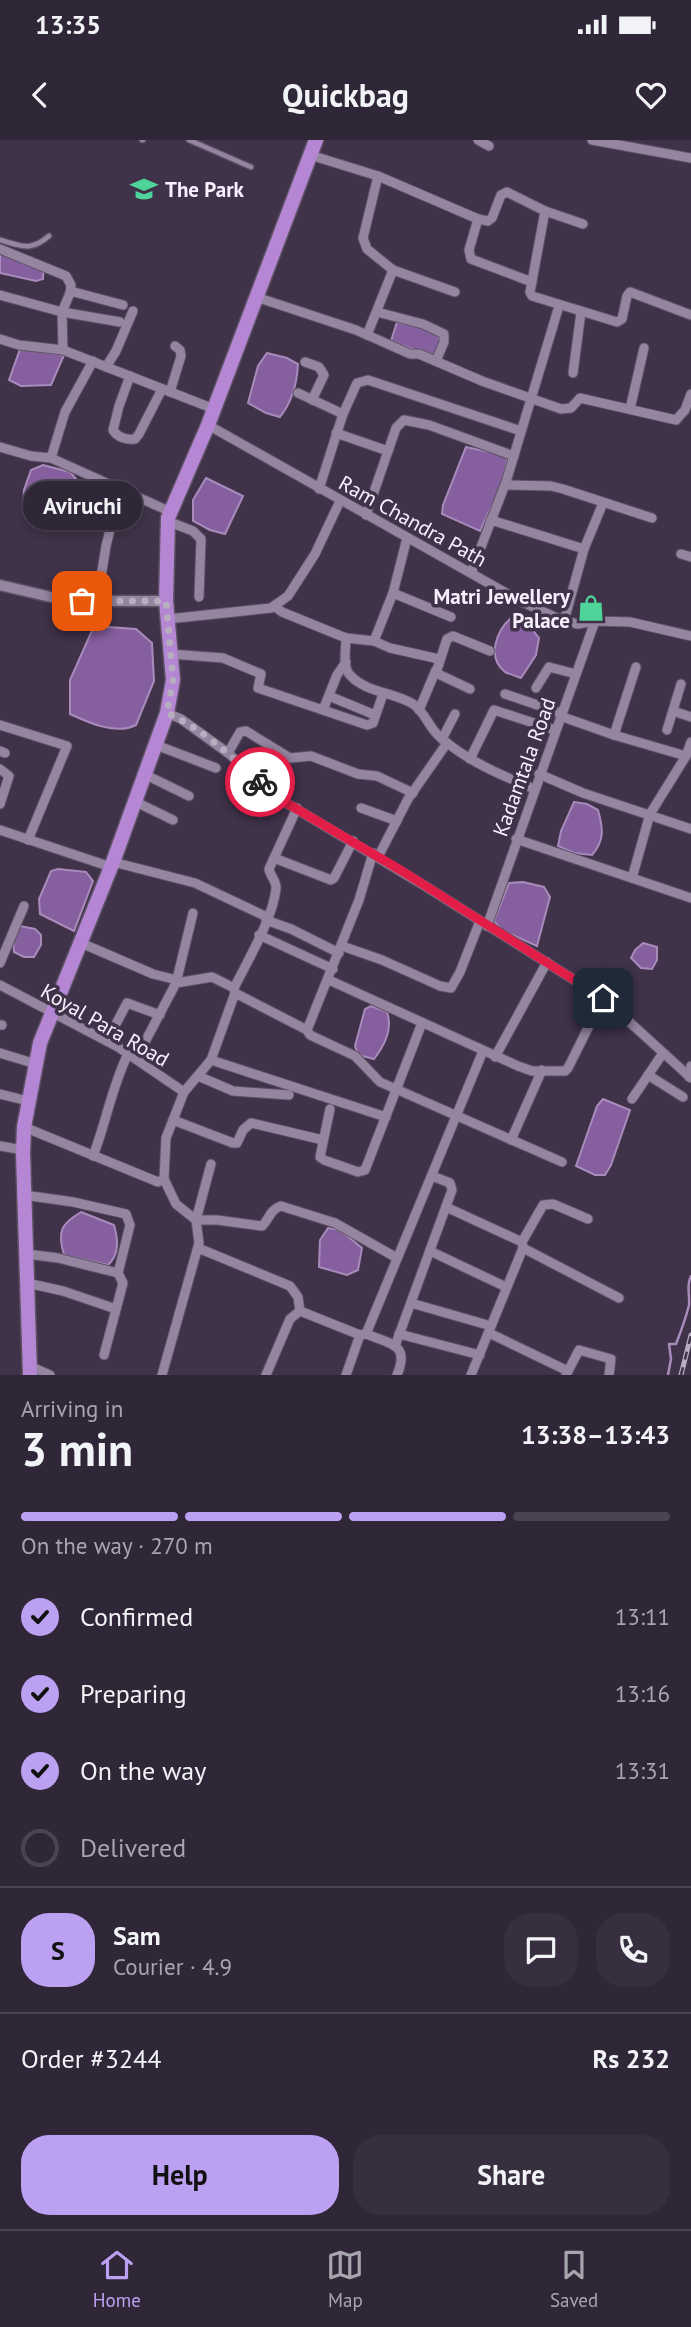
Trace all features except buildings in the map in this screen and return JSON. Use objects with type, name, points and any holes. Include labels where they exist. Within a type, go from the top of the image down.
[{"type":"main road","points":[[30,1370],[23,1150],[28,1101],[40,1043],[136,802],[167,713],[173,680],[166,601],[169,517],[208,425],[316,140]]},
{"type":"street","points":[[478,140],[489,146]]},
{"type":"street","points":[[592,140],[691,158]]},
{"type":"street","points":[[310,155],[377,176],[478,219],[488,221],[492,218],[503,192],[583,224]]},
{"type":"street","points":[[377,176],[369,207],[364,244],[367,249],[393,270],[455,292]]},
{"type":"street","points":[[545,211],[530,292],[532,296],[620,322],[630,292],[691,314]]},
{"type":"street","points":[[478,219],[469,250],[471,259],[532,282]]},
{"type":"street","points":[[0,248],[65,276],[71,285],[62,312],[63,350]]},
{"type":"street","points":[[367,335],[393,270]]},
{"type":"street","points":[[70,293],[123,305]]},
{"type":"street","points":[[0,295],[62,312],[120,322]]},
{"type":"street","points":[[256,298],[367,335],[410,354],[419,354],[531,400],[568,410],[580,398],[673,420],[687,415],[691,394]]},
{"type":"street","points":[[471,573],[505,485],[559,306]]},
{"type":"street","points":[[106,367],[133,311]]},
{"type":"street","points":[[377,312],[423,324],[444,334],[444,342],[436,361]]},
{"type":"street","points":[[573,373],[581,312]]},
{"type":"street","points":[[0,339],[19,345],[63,350],[214,409]]},
{"type":"street","points":[[130,376],[113,430],[116,435],[129,440],[139,435],[166,390],[181,356],[175,346]]},
{"type":"street","points":[[630,409],[644,348]]},
{"type":"street","points":[[51,458],[65,412],[93,362]]},
{"type":"street","points":[[305,362],[319,366],[324,375],[312,400]]},
{"type":"street","points":[[319,489],[356,383],[368,380],[521,431]]},
{"type":"street","points":[[298,393],[343,414]]},
{"type":"street","points":[[366,515],[398,424],[410,420],[429,425],[514,456]]},
{"type":"street","name":"Ram Chandra Path","points":[[208,425],[407,538],[522,601],[565,621],[578,624],[595,621],[630,622],[691,636]]},
{"type":"street","points":[[337,433],[388,451]]},
{"type":"street","points":[[0,447],[30,456],[51,458],[120,489],[193,531],[201,539],[199,597]]},
{"type":"street","points":[[505,485],[551,486],[652,518]]},
{"type":"street","points":[[96,602],[120,489]]},
{"type":"street","points":[[169,620],[274,606],[288,596],[315,554],[340,501]]},
{"type":"street","points":[[565,621],[584,549],[603,503]]},
{"type":"street","points":[[491,520],[584,549]]},
{"type":"street","points":[[374,641],[393,593],[407,538]]},
{"type":"street","points":[[681,554],[691,557]]},
{"type":"street","points":[[0,585],[55,598],[96,602],[166,601]]},
{"type":"street","points":[[393,593],[451,617]]},
{"type":"street","points":[[274,606],[282,612],[346,638],[374,641],[390,649],[439,659]]},
{"type":"street","name":"Kadamtala Road","points":[[340,950],[382,960],[440,986],[452,988],[483,924],[595,621]]},
{"type":"street","points":[[419,710],[447,639],[453,636],[490,651]]},
{"type":"street","points":[[346,638],[349,675],[383,694],[410,702],[444,741],[470,759],[534,789]]},
{"type":"street","points":[[171,653],[223,659],[261,674],[258,688],[367,725],[373,723],[383,694]]},
{"type":"street","points":[[323,710],[346,662]]},
{"type":"street","points":[[536,688],[549,667],[576,674]]},
{"type":"street","points":[[614,735],[636,667]]},
{"type":"street","points":[[436,670],[440,677],[470,689]]},
{"type":"street","points":[[667,730],[681,684]]},
{"type":"street","points":[[505,694],[614,735],[686,756]]},
{"type":"street","points":[[329,696],[375,715]]},
{"type":"street","points":[[470,759],[494,710],[555,730]]},
{"type":"street","points":[[673,711],[691,717]]},
{"type":"street","points":[[167,713],[181,719],[228,753],[278,798],[376,855],[603,998],[690,1078]]},
{"type":"street","points":[[307,1030],[329,980],[376,855],[444,741],[455,714]]},
{"type":"street","points":[[0,726],[67,746],[28,840]]},
{"type":"street","points":[[228,753],[240,732],[247,731],[290,758],[311,756],[358,774],[384,779],[413,793]]},
{"type":"street","points":[[632,878],[650,814],[686,756],[691,742]]},
{"type":"street","points":[[156,745],[216,768]]},
{"type":"street","points":[[0,769],[9,776],[0,804]]},
{"type":"street","points":[[539,774],[583,793],[691,829]]},
{"type":"street","points":[[146,775],[188,796]]},
{"type":"street","points":[[136,802],[173,820]]},
{"type":"street","points":[[184,1092],[211,1060],[235,991],[276,891],[269,869],[297,808]]},
{"type":"street","points":[[362,808],[397,821]]},
{"type":"street","points":[[0,830],[112,864],[195,883],[340,950]]},
{"type":"street","points":[[516,839],[691,898]]},
{"type":"street","points":[[274,858],[331,880],[353,841]]},
{"type":"street","points":[[0,963],[24,905]]},
{"type":"street","points":[[93,1156],[107,1120],[117,1076],[160,1015],[176,982],[193,913]]},
{"type":"street","points":[[259,935],[333,969]]},
{"type":"street","points":[[81,943],[176,982],[212,977],[307,1030],[310,1035],[355,1056],[380,1082],[562,1162]]},
{"type":"street","points":[[495,1057],[547,962]]},
{"type":"street","points":[[329,980],[495,1057],[532,1071],[565,1071],[568,1068],[603,998]]},
{"type":"street","name":"Koyal Para Road","points":[[0,985],[107,1041],[184,1092],[166,1138],[164,1179]]},
{"type":"street","points":[[107,1041],[127,1003],[160,1015]]},
{"type":"street","points":[[330,1109],[320,1157],[358,1171],[365,1170],[422,1023]]},
{"type":"street","points":[[346,1375],[483,1051]]},
{"type":"street","points":[[632,1099],[663,1053]]},
{"type":"street","points":[[0,1054],[36,1064]]},
{"type":"street","points":[[211,1060],[386,1117]]},
{"type":"street","points":[[690,1078],[691,1066]]},
{"type":"street","points":[[511,1140],[542,1070]]},
{"type":"street","points":[[648,1075],[683,1097]]},
{"type":"street","points":[[198,1076],[233,1091],[289,1096]]},
{"type":"street","points":[[0,1094],[28,1101]]},
{"type":"street","points":[[173,1120],[233,1143],[237,1143],[243,1130],[251,1123],[323,1140]]},
{"type":"street","points":[[24,1127],[158,1182],[164,1179],[176,1204],[196,1220],[262,1226],[270,1213],[281,1206],[335,1223],[397,1258]]},
{"type":"street","points":[[0,1146],[23,1150]]},
{"type":"street","points":[[162,1375],[198,1248],[196,1220],[211,1164]]},
{"type":"street","points":[[395,1346],[453,1186],[432,1176]]},
{"type":"street","points":[[24,1195],[126,1214],[130,1225],[118,1273],[123,1283],[104,1355]]},
{"type":"street","points":[[471,1375],[522,1245],[543,1205],[548,1203],[588,1219]]},
{"type":"street","points":[[446,1207],[619,1298]]},
{"type":"street","points":[[198,1248],[290,1286],[298,1297],[300,1311]]},
{"type":"street","points":[[430,1251],[506,1287]]},
{"type":"street","points":[[26,1254],[58,1258],[118,1273]]},
{"type":"street","points":[[27,1283],[63,1291],[116,1309]]},
{"type":"street","points":[[411,1303],[490,1330],[567,1373],[579,1350],[611,1359],[609,1375]]},
{"type":"street","points":[[300,1311],[395,1346],[403,1361],[397,1375]]},
{"type":"street","points":[[266,1375],[290,1319],[300,1311]]},
{"type":"street","points":[[399,1334],[480,1355]]},
{"type":"street","points":[[30,1370],[50,1375]]},
{"type":"lane","points":[[189,140],[251,167]]},
{"type":"lane","points":[[0,240],[27,248],[39,245],[50,236]]},
{"type":"shaded area","points":[[0,247],[44,264],[43,279],[36,281],[0,273]]},
{"type":"shaded area","points":[[397,322],[435,331],[440,340],[434,357],[391,341]]},
{"type":"shaded area","points":[[20,349],[64,355],[51,385],[21,386],[9,380]]},
{"type":"shaded area","points":[[267,353],[298,364],[293,392],[280,417],[248,403],[258,366]]},
{"type":"shaded area","points":[[466,447],[508,456],[502,484],[480,531],[442,514]]},
{"type":"shaded area","points":[[43,465],[70,472],[76,479],[63,516],[54,520],[33,515],[23,505],[24,490],[31,470]]},
{"type":"shaded area","points":[[206,478],[243,496],[225,534],[193,521],[193,500]]},
{"type":"shaded area","points":[[511,618],[527,623],[539,638],[536,655],[521,678],[505,672],[496,659],[498,636]]},
{"type":"shaded area","points":[[94,626],[136,629],[152,643],[154,681],[136,725],[111,728],[70,714],[70,680]]},
{"type":"shaded area","points":[[574,802],[587,804],[598,810],[602,834],[592,855],[574,853],[558,846],[561,831]]},
{"type":"shaded area","points":[[58,869],[86,872],[93,881],[74,931],[40,914],[39,899],[51,871]]},
{"type":"shaded area","points":[[523,882],[544,887],[550,897],[537,946],[502,930],[494,921],[509,883]]},
{"type":"shaded area","points":[[20,926],[35,929],[41,935],[41,945],[34,957],[24,957],[14,952],[13,938]]},
{"type":"shaded area","points":[[643,943],[657,947],[657,960],[652,969],[641,968],[631,958]]},
{"type":"shaded area","points":[[371,1006],[387,1012],[389,1018],[385,1042],[374,1059],[358,1055],[355,1046],[365,1009]]},
{"type":"shaded area","points":[[603,1099],[630,1110],[611,1165],[605,1175],[595,1175],[576,1166],[597,1106]]},
{"type":"shaded area","points":[[81,1212],[114,1225],[117,1246],[115,1256],[108,1265],[64,1255],[62,1229]]},
{"type":"shaded area","points":[[328,1228],[340,1230],[362,1248],[358,1270],[347,1275],[319,1267],[320,1240]]},
{"type":"waterway","points":[[668,1375],[671,1359],[669,1344],[676,1344],[685,1320],[691,1276]]},
{"type":"railway","points":[[681,1375],[691,1335]]},
{"type":"way so far","points":[[82,601],[166,601],[173,680],[167,713],[181,719],[228,753],[260,782]]},
{"type":"place","name":"The Park","points":[[144,189]]},
{"type":"place","name":"Aviruchi","points":[[82,601]]},
{"type":"place","name":"Matri Jewellery Palace","points":[[591,608]]},
{"type":"route","points":[[260,782],[278,798],[402,871],[603,998]]}]
